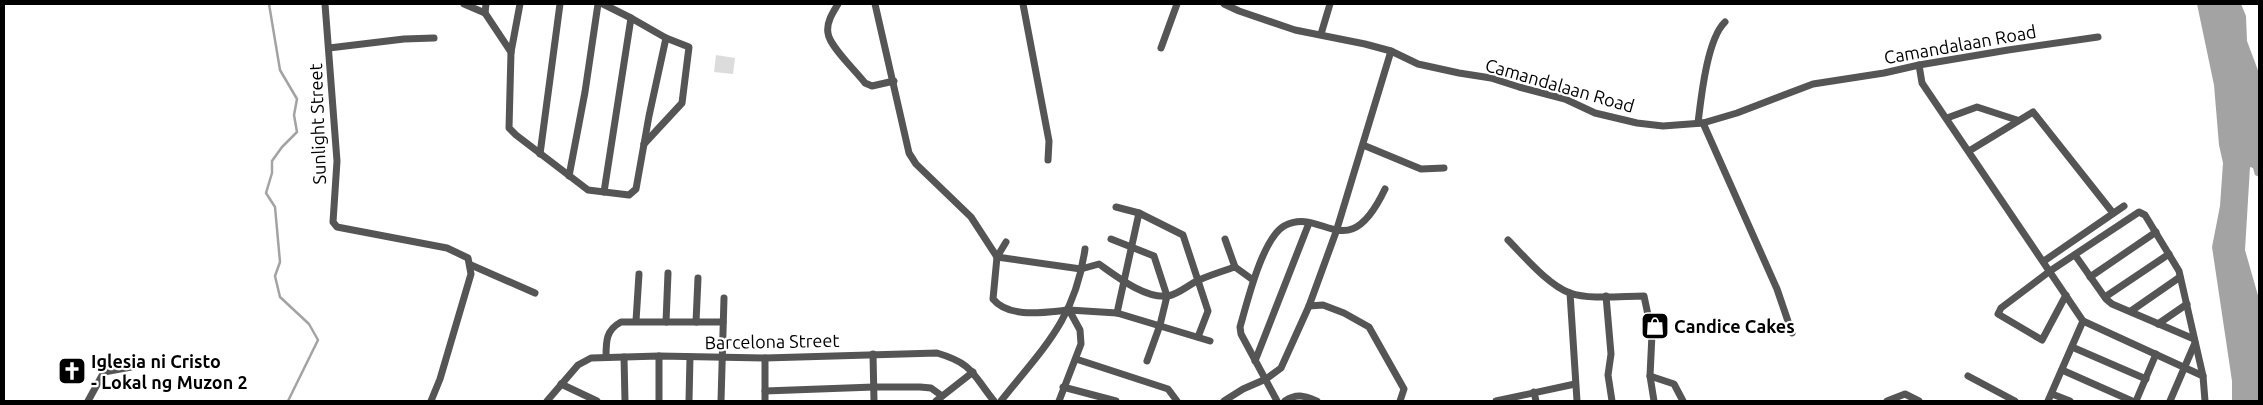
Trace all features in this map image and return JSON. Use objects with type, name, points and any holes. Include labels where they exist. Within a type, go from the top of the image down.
[{"type":"street","name":"Sunlight Street","points":[[325,4],[336,161],[332,222],[337,227],[447,248],[468,258],[471,265],[535,293]]},
{"type":"street","points":[[464,4],[485,13],[512,52]]},
{"type":"street","points":[[485,13],[486,4]]},
{"type":"street","points":[[520,4],[512,52],[510,128],[540,154],[588,190],[629,195],[634,193],[666,38]]},
{"type":"street","points":[[540,154],[560,4]]},
{"type":"street","points":[[569,176],[585,92],[598,4]]},
{"type":"street","points":[[603,4],[666,38],[689,47],[682,104],[644,144]]},
{"type":"street","points":[[838,4],[830,19],[827,32],[830,41],[865,82],[872,86],[894,80]]},
{"type":"street","points":[[875,4],[894,80],[909,153],[916,164],[971,217],[997,257],[1081,269],[1098,264],[1125,282],[1155,295],[1167,296],[1177,293],[1198,281],[1235,267]]},
{"type":"street","points":[[1023,4],[1049,141],[1048,160]]},
{"type":"street","points":[[1161,48],[1178,4]]},
{"type":"street","name":"Camandalaan Road","points":[[1224,4],[1295,30],[1321,34],[1391,51],[1418,64],[1491,78],[1520,88],[1565,99],[1595,113],[1637,124],[1663,126],[1700,123],[1737,113],[1812,84],[1884,73],[1919,64],[2098,37]]},
{"type":"street","points":[[1321,34],[1330,4]]},
{"type":"street","points":[[604,192],[630,18]]},
{"type":"street","points":[[1725,22],[1720,26],[1712,46],[1704,81],[1700,123],[1776,289],[1792,332]]},
{"type":"street","points":[[329,48],[404,39],[434,38]]},
{"type":"street","points":[[1228,400],[1266,379],[1281,368],[1309,306],[1336,232],[1391,51]]},
{"type":"street","points":[[1919,64],[1922,83],[2084,321],[2203,376]]},
{"type":"street","points":[[1947,118],[1978,107],[2017,120]]},
{"type":"street","points":[[1969,152],[2032,112],[2113,213]]},
{"type":"street","points":[[1363,145],[1421,169],[1444,168]]},
{"type":"street","points":[[1277,401],[1241,334],[1240,327],[1253,280],[1272,238],[1284,226],[1296,223],[1309,223],[1336,232],[1352,230],[1376,208],[1385,189]]},
{"type":"street","points":[[2044,261],[2124,206]]},
{"type":"street","points":[[1116,207],[1139,213],[1183,235],[1208,311],[1198,337]]},
{"type":"street","points":[[2066,295],[2042,340],[1998,314],[2001,308],[2050,271],[2139,212],[2146,215],[2180,277],[2203,376],[2205,401]]},
{"type":"street","points":[[1117,313],[1139,213]]},
{"type":"street","points":[[1255,361],[1309,223]]},
{"type":"street","points":[[2090,277],[2156,232]]},
{"type":"street","points":[[1111,239],[1154,256],[1167,296],[1160,325],[1147,360]]},
{"type":"street","points":[[1225,239],[1235,267],[1253,280]]},
{"type":"street","points":[[1508,240],[1551,281],[1570,293],[1606,296],[1644,296],[1652,334],[1650,376],[1654,401]]},
{"type":"street","points":[[1006,242],[997,257],[993,299],[998,305],[1012,310],[1037,313],[1069,310],[1117,313],[1210,341]]},
{"type":"street","points":[[1001,401],[1049,343],[1069,310],[1081,269],[1084,249]]},
{"type":"street","points":[[2105,297],[2169,254]]},
{"type":"street","points":[[2075,255],[2112,304],[2195,341]]},
{"type":"street","points":[[431,401],[440,379],[468,283],[471,265]]},
{"type":"street","points":[[666,322],[668,273]]},
{"type":"street","points":[[636,321],[639,274]]},
{"type":"street","points":[[2131,311],[2180,277]]},
{"type":"street","points":[[696,322],[698,278]]},
{"type":"street","points":[[1570,293],[1574,384],[1577,401]]},
{"type":"street","points":[[1606,296],[1611,354],[1608,375],[1612,401]]},
{"type":"street","points":[[720,401],[724,298]]},
{"type":"street","points":[[2158,324],[2187,304]]},
{"type":"street","points":[[1309,306],[1322,305],[1344,312],[1369,327],[1404,389],[1400,401]]},
{"type":"street","points":[[1059,401],[1063,386],[1081,344],[1080,330],[1069,310]]},
{"type":"street","points":[[2048,401],[2084,321]]},
{"type":"street","points":[[606,357],[608,334],[614,326],[622,322],[723,322]]},
{"type":"street","points":[[2170,401],[2195,341]]},
{"type":"street","points":[[2072,347],[2146,379]]},
{"type":"street","name":"Barcelona Street","points":[[547,401],[578,365],[591,358],[659,356],[765,358],[937,353],[956,358],[973,372],[994,401]]},
{"type":"street","points":[[874,354],[874,401]]},
{"type":"street","points":[[2136,401],[2156,354]]},
{"type":"street","points":[[624,356],[625,401]]},
{"type":"street","points":[[658,401],[659,356]]},
{"type":"street","points":[[689,401],[690,357]]},
{"type":"street","points":[[765,358],[765,401]]},
{"type":"street","points":[[1076,359],[1168,389],[1177,401]]},
{"type":"street","points":[[88,401],[104,372],[131,367]]},
{"type":"street","points":[[2062,370],[2132,401]]},
{"type":"street","points":[[936,401],[973,372]]},
{"type":"street","points":[[1650,376],[1674,384],[1682,401]]},
{"type":"street","points":[[1968,376],[2015,401]]},
{"type":"street","points":[[561,384],[597,401]]},
{"type":"street","points":[[1497,401],[1574,384]]},
{"type":"street","points":[[765,391],[874,386],[931,388],[942,396]]},
{"type":"street","points":[[1063,386],[1116,401]]},
{"type":"street","points":[[1534,392],[1536,401]]},
{"type":"street","points":[[1886,401],[1905,394],[1919,401]]},
{"type":"street","points":[[2052,394],[2070,401]]},
{"type":"street","points":[[1285,401],[1294,395],[1302,395],[1317,401]]},
{"type":"shaded area","points":[[2197,4],[2241,4],[2246,16],[2247,41],[2259,73],[2259,177],[2255,175],[2253,168],[2250,167],[2245,250],[2259,299],[2259,401],[2232,401],[2232,381],[2212,247],[2220,206],[2223,163],[2219,145],[2214,85]]},
{"type":"shaded area","points":[[716,55],[735,58],[733,74],[714,72]]},
{"type":"waterway","points":[[269,4],[280,70],[297,99],[294,115],[297,132],[282,147],[272,161],[272,173],[266,193],[275,207],[280,262],[275,276],[280,297],[309,324],[318,340],[288,401]]},
{"type":"place","name":"Candice Cakes","points":[[1655,326]]},
{"type":"place","name":"Iglesia ni Cristo - Lokal ng Muzon 2","points":[[72,371]]}]
